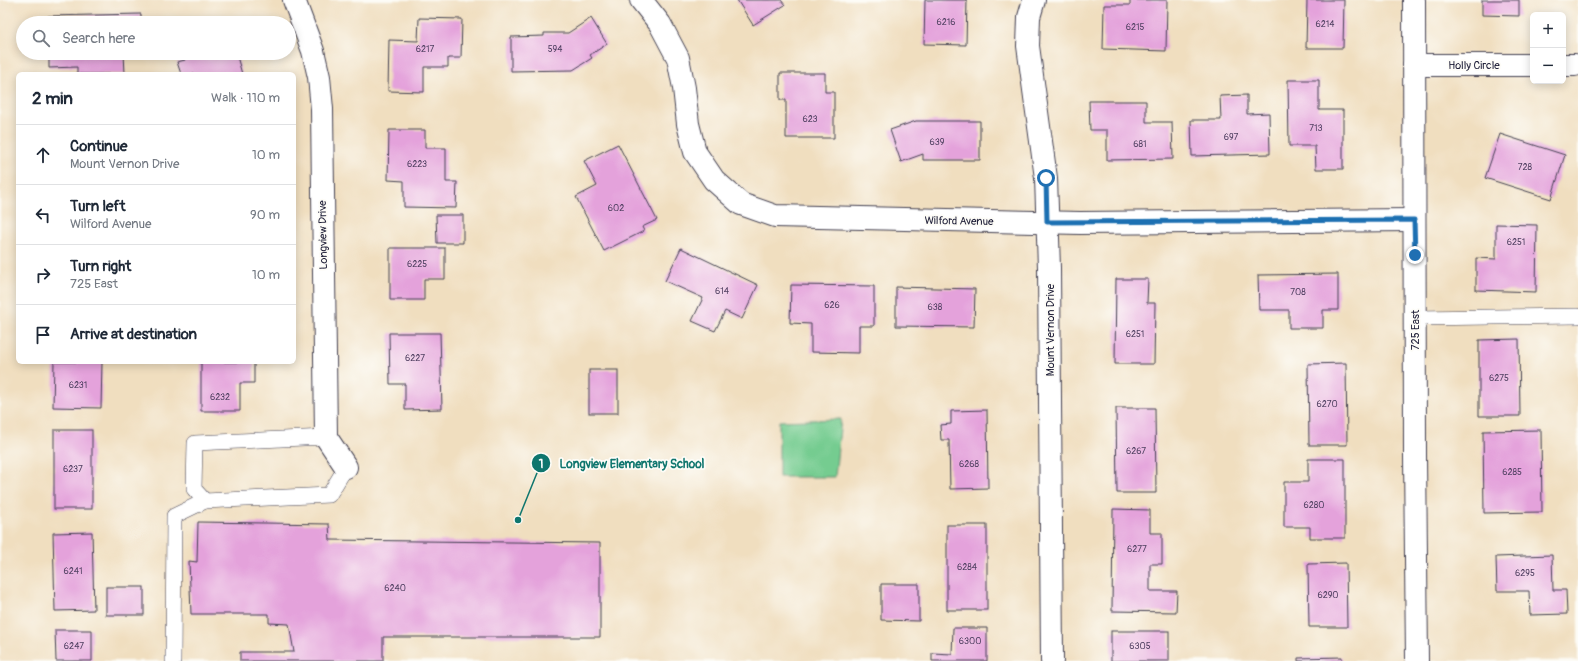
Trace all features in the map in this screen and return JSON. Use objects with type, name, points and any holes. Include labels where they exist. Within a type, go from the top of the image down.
[{"type":"street","name":"Longview Drive","points":[[294,0],[313,51],[319,77],[322,108],[326,437]]},
{"type":"street","name":"Wilford Avenue","points":[[640,0],[660,24],[678,58],[684,88],[688,124],[695,152],[714,180],[740,204],[775,216],[1047,222],[1414,220]]},
{"type":"street","name":"Mount Vernon Drive","points":[[1034,0],[1029,17],[1028,46],[1046,178],[1049,268],[1052,661]]},
{"type":"street","name":"725 East","points":[[1414,0],[1417,661]]},
{"type":"street","name":"Holly Circle","points":[[1414,65],[1530,65]]},
{"type":"street","points":[[326,437],[346,467]]},
{"type":"lane","points":[[1415,318],[1578,316]]},
{"type":"lane","points":[[205,501],[194,489],[195,443],[326,437]]},
{"type":"lane","points":[[174,661],[174,516],[205,501],[330,495],[346,467]]},
{"type":"green space","points":[[841,419],[835,477],[779,477],[779,421]]},
{"type":"building","points":[[737,0],[781,0],[785,5],[753,25]]},
{"type":"building","points":[[925,0],[967,0],[966,45],[924,44]]},
{"type":"building","points":[[1130,0],[1167,0],[1166,51],[1103,49],[1104,5],[1130,5]]},
{"type":"building","points":[[1307,0],[1344,0],[1343,48],[1306,48]]},
{"type":"building","points":[[1482,0],[1519,0],[1519,16],[1482,15]]},
{"type":"building","points":[[141,14],[141,16],[48,16]]},
{"type":"building","points":[[419,18],[462,19],[461,58],[448,58],[448,67],[424,67],[424,92],[388,91],[389,40],[418,41]]},
{"type":"building","points":[[591,18],[607,44],[590,55],[592,58],[573,70],[511,71],[511,37],[544,36],[544,33],[568,33]]},
{"type":"building","points":[[49,60],[124,60],[125,72],[77,72],[77,67],[49,68]]},
{"type":"building","points":[[185,60],[238,60],[241,72],[180,72],[177,62]]},
{"type":"building","points":[[780,73],[825,73],[825,92],[834,92],[834,138],[786,138],[786,100],[780,100]]},
{"type":"building","points":[[1288,80],[1319,80],[1319,110],[1343,110],[1343,169],[1316,169],[1315,146],[1289,146]]},
{"type":"building","points":[[1247,95],[1247,114],[1269,113],[1270,154],[1192,156],[1191,120],[1221,120],[1220,96]]},
{"type":"building","points":[[1089,101],[1146,101],[1146,122],[1172,122],[1173,159],[1107,160],[1107,130],[1090,130]]},
{"type":"building","points":[[916,121],[980,121],[980,160],[923,160],[923,154],[901,162],[890,130]]},
{"type":"building","points":[[389,130],[425,130],[425,148],[446,148],[446,182],[457,182],[456,208],[404,207],[404,181],[388,180]]},
{"type":"building","points":[[1500,134],[1565,155],[1551,199],[1485,178]]},
{"type":"building","points":[[618,144],[657,220],[642,227],[644,231],[604,251],[576,197],[597,186],[584,161]]},
{"type":"building","points":[[436,215],[463,215],[463,243],[437,243]]},
{"type":"building","points":[[1496,224],[1537,225],[1536,292],[1476,290],[1476,258],[1496,259]]},
{"type":"building","points":[[390,248],[445,248],[445,279],[424,279],[424,300],[390,300]]},
{"type":"building","points":[[681,248],[758,285],[742,319],[725,311],[715,331],[692,321],[703,298],[665,281]]},
{"type":"building","points":[[1338,274],[1338,310],[1323,310],[1323,328],[1289,328],[1289,310],[1259,310],[1258,275]]},
{"type":"building","points":[[1116,279],[1148,279],[1147,303],[1155,303],[1154,364],[1115,364]]},
{"type":"building","points":[[791,285],[874,286],[874,326],[859,326],[859,353],[811,352],[811,324],[790,323]]},
{"type":"building","points":[[896,287],[975,289],[974,327],[896,326]]},
{"type":"building","points":[[389,333],[440,333],[442,409],[405,410],[405,384],[390,384]]},
{"type":"building","points":[[1519,339],[1520,416],[1479,416],[1479,340]]},
{"type":"building","points":[[1346,363],[1347,445],[1309,445],[1308,364]]},
{"type":"building","points":[[54,364],[102,364],[101,408],[53,407]]},
{"type":"building","points":[[201,364],[254,364],[254,383],[240,383],[240,411],[201,411]]},
{"type":"building","points":[[589,370],[618,370],[618,413],[589,413]]},
{"type":"building","points":[[1116,408],[1155,408],[1156,493],[1117,493]]},
{"type":"building","points":[[987,410],[988,488],[950,489],[949,440],[941,440],[940,425],[951,424],[951,411]]},
{"type":"building","points":[[54,430],[92,430],[92,509],[54,509]]},
{"type":"building","points":[[1541,430],[1542,512],[1484,513],[1483,431]]},
{"type":"building","points":[[1308,459],[1345,459],[1345,538],[1310,538],[1310,527],[1284,527],[1284,482],[1308,482]]},
{"type":"building","points":[[1113,509],[1150,510],[1150,533],[1162,533],[1162,564],[1150,564],[1150,591],[1177,591],[1176,612],[1112,611]]},
{"type":"building","points":[[198,522],[329,524],[330,540],[600,543],[600,637],[383,637],[383,661],[240,661],[240,652],[294,652],[289,624],[269,623],[269,614],[191,614],[189,561],[197,562]]},
{"type":"building","points":[[947,525],[987,525],[987,610],[947,610]]},
{"type":"building","points":[[92,532],[94,610],[55,611],[53,533]]},
{"type":"building","points":[[1552,555],[1553,590],[1566,590],[1567,614],[1530,615],[1529,591],[1497,591],[1496,557]]},
{"type":"building","points":[[1346,563],[1347,627],[1309,627],[1308,564]]},
{"type":"building","points":[[881,584],[919,584],[919,621],[881,620]]},
{"type":"building","points":[[106,587],[144,587],[144,615],[106,615]]},
{"type":"building","points":[[953,628],[987,628],[987,661],[932,661],[932,653],[952,654]]},
{"type":"building","points":[[55,630],[92,630],[92,661],[56,661]]},
{"type":"building","points":[[1111,631],[1169,631],[1169,661],[1111,661]]},
{"type":"building","points":[[1342,657],[1342,661],[1298,661],[1298,658]]},
{"type":"place","name":"Longview Elementary School","points":[[518,520]]},
{"type":"route","points":[[1046,178],[1047,222],[1414,220],[1415,255]]}]
